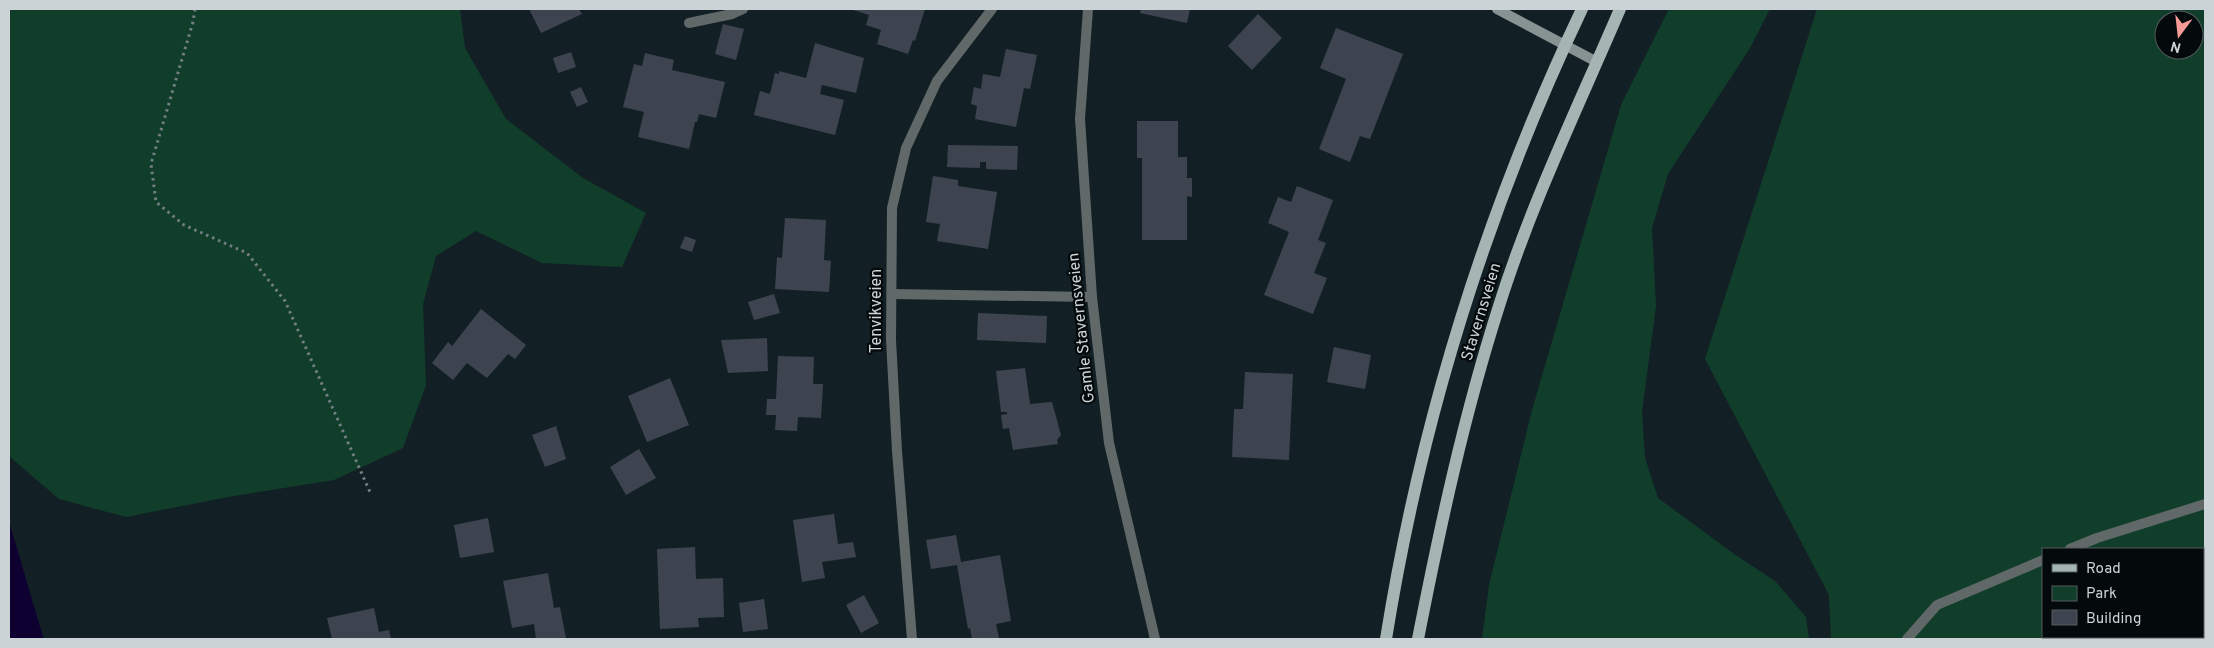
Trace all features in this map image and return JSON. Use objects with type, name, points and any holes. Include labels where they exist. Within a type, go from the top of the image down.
[{"type":"main road","name":"Stavernsveien","points":[[1386,639],[1408,517],[1446,366],[1491,225],[1541,96],[1582,9]]},
{"type":"main road","name":"Stavernsveien","points":[[1418,639],[1456,456],[1499,305],[1528,225],[1620,9]]},
{"type":"street","points":[[689,23],[732,14],[743,9]]},
{"type":"street","name":"Tenvikveien","points":[[912,639],[897,451],[891,340],[892,208],[906,148],[937,81],[992,9]]},
{"type":"street","name":"Gamle Stavernsveien","points":[[1088,9],[1080,119],[1092,297],[1109,443],[1155,639]]},
{"type":"street","points":[[1498,9],[1597,62]]},
{"type":"street","points":[[892,294],[1092,297]]},
{"type":"street","points":[[2072,548],[2096,538],[2205,504]]},
{"type":"street","points":[[1907,639],[1937,605],[2042,560]]},
{"type":"path","points":[[194,9],[193,22],[151,164],[156,202],[184,225],[247,253],[285,301],[370,492]]},
{"type":"green space","points":[[9,9],[460,9],[465,48],[506,119],[583,178],[646,213],[622,267],[542,263],[476,231],[436,256],[423,304],[426,385],[403,448],[334,480],[228,497],[126,517],[59,499],[9,456]]},
{"type":"green space","points":[[1669,9],[1770,9],[1750,48],[1668,174],[1652,228],[1656,306],[1642,412],[1645,458],[1658,498],[1734,554],[1775,581],[1806,617],[1809,639],[1482,639],[1489,585],[1532,410],[1621,105]]},
{"type":"green space","points":[[1817,9],[2205,9],[2205,639],[1831,639],[1829,595],[1705,359]]},
{"type":"shaded area","points":[[9,521],[43,637],[44,639],[9,639]]},
{"type":"building","points":[[529,9],[579,9],[582,14],[541,33]]},
{"type":"building","points":[[850,9],[925,9],[915,41],[913,40],[908,54],[877,44],[881,30],[866,25],[869,15]]},
{"type":"building","points":[[1141,9],[1190,9],[1187,23],[1140,13]]},
{"type":"building","points":[[1258,14],[1282,38],[1252,70],[1228,46]]},
{"type":"building","points":[[723,24],[744,29],[736,60],[715,54]]},
{"type":"building","points":[[1336,28],[1403,54],[1370,139],[1360,136],[1350,162],[1319,149],[1346,79],[1320,68]]},
{"type":"building","points":[[815,43],[864,58],[856,93],[822,85],[820,94],[844,100],[835,135],[754,115],[760,91],[770,94],[775,73],[779,74],[779,71],[806,78]]},
{"type":"building","points":[[1006,49],[1037,55],[1030,89],[1024,88],[1016,127],[975,119],[977,106],[971,104],[974,87],[981,89],[983,74],[1000,77]]},
{"type":"building","points":[[571,52],[576,67],[558,73],[553,58]]},
{"type":"building","points":[[645,53],[674,60],[672,70],[725,82],[716,118],[699,114],[697,122],[695,122],[689,149],[638,137],[644,112],[623,107],[634,64],[642,66]]},
{"type":"building","points":[[581,87],[588,102],[577,107],[570,92]]},
{"type":"building","points":[[1137,121],[1178,121],[1178,157],[1187,157],[1187,178],[1192,178],[1192,197],[1187,196],[1187,240],[1142,240],[1142,158],[1137,158]]},
{"type":"building","points":[[948,145],[1018,146],[1017,170],[986,169],[986,162],[980,162],[980,168],[947,167]]},
{"type":"building","points":[[933,176],[958,180],[958,186],[997,192],[988,249],[937,241],[940,224],[926,222]]},
{"type":"building","points":[[1297,186],[1333,200],[1318,240],[1326,243],[1314,273],[1327,278],[1313,314],[1264,295],[1289,232],[1268,223],[1278,197],[1291,202]]},
{"type":"building","points":[[785,218],[826,220],[824,260],[831,261],[829,292],[775,289],[777,257],[782,258]]},
{"type":"building","points":[[685,236],[696,240],[692,252],[680,248]]},
{"type":"building","points":[[774,294],[780,313],[754,320],[748,302]]},
{"type":"building","points":[[481,309],[526,345],[515,359],[508,354],[487,378],[467,363],[453,380],[432,363],[448,342],[452,346]]},
{"type":"building","points":[[978,313],[1047,316],[1046,343],[977,340]]},
{"type":"building","points":[[767,338],[768,371],[728,373],[721,340]]},
{"type":"building","points":[[1334,347],[1371,355],[1365,389],[1327,382]]},
{"type":"building","points":[[778,356],[814,357],[813,384],[823,384],[821,418],[798,417],[797,431],[775,430],[776,415],[766,415],[767,399],[776,399]]},
{"type":"building","points":[[1025,368],[1030,404],[1052,402],[1061,435],[1057,440],[1058,444],[1013,450],[1009,428],[1003,429],[1001,415],[1007,414],[1007,412],[1001,412],[996,371]]},
{"type":"building","points":[[1245,372],[1293,374],[1289,460],[1232,457],[1234,409],[1243,409]]},
{"type":"building","points":[[670,378],[689,425],[647,442],[628,396]]},
{"type":"building","points":[[556,426],[566,459],[545,467],[532,435]]},
{"type":"building","points":[[639,449],[656,478],[626,495],[610,467]]},
{"type":"building","points":[[834,514],[838,544],[853,542],[856,557],[822,562],[825,578],[802,582],[793,520]]},
{"type":"building","points":[[488,518],[494,552],[460,558],[454,525]]},
{"type":"building","points":[[956,535],[961,562],[1000,555],[1011,621],[996,624],[999,638],[972,639],[970,628],[968,629],[957,565],[931,569],[926,540]]},
{"type":"building","points":[[695,547],[696,579],[723,578],[724,617],[698,618],[699,627],[660,629],[657,549]]},
{"type":"building","points":[[548,573],[554,608],[560,607],[566,638],[536,639],[534,624],[512,628],[503,581]]},
{"type":"building","points":[[864,595],[879,623],[861,633],[846,605]]},
{"type":"building","points":[[764,599],[768,629],[743,632],[739,603]]},
{"type":"building","points":[[374,608],[379,632],[389,630],[391,639],[332,639],[327,618]]}]
